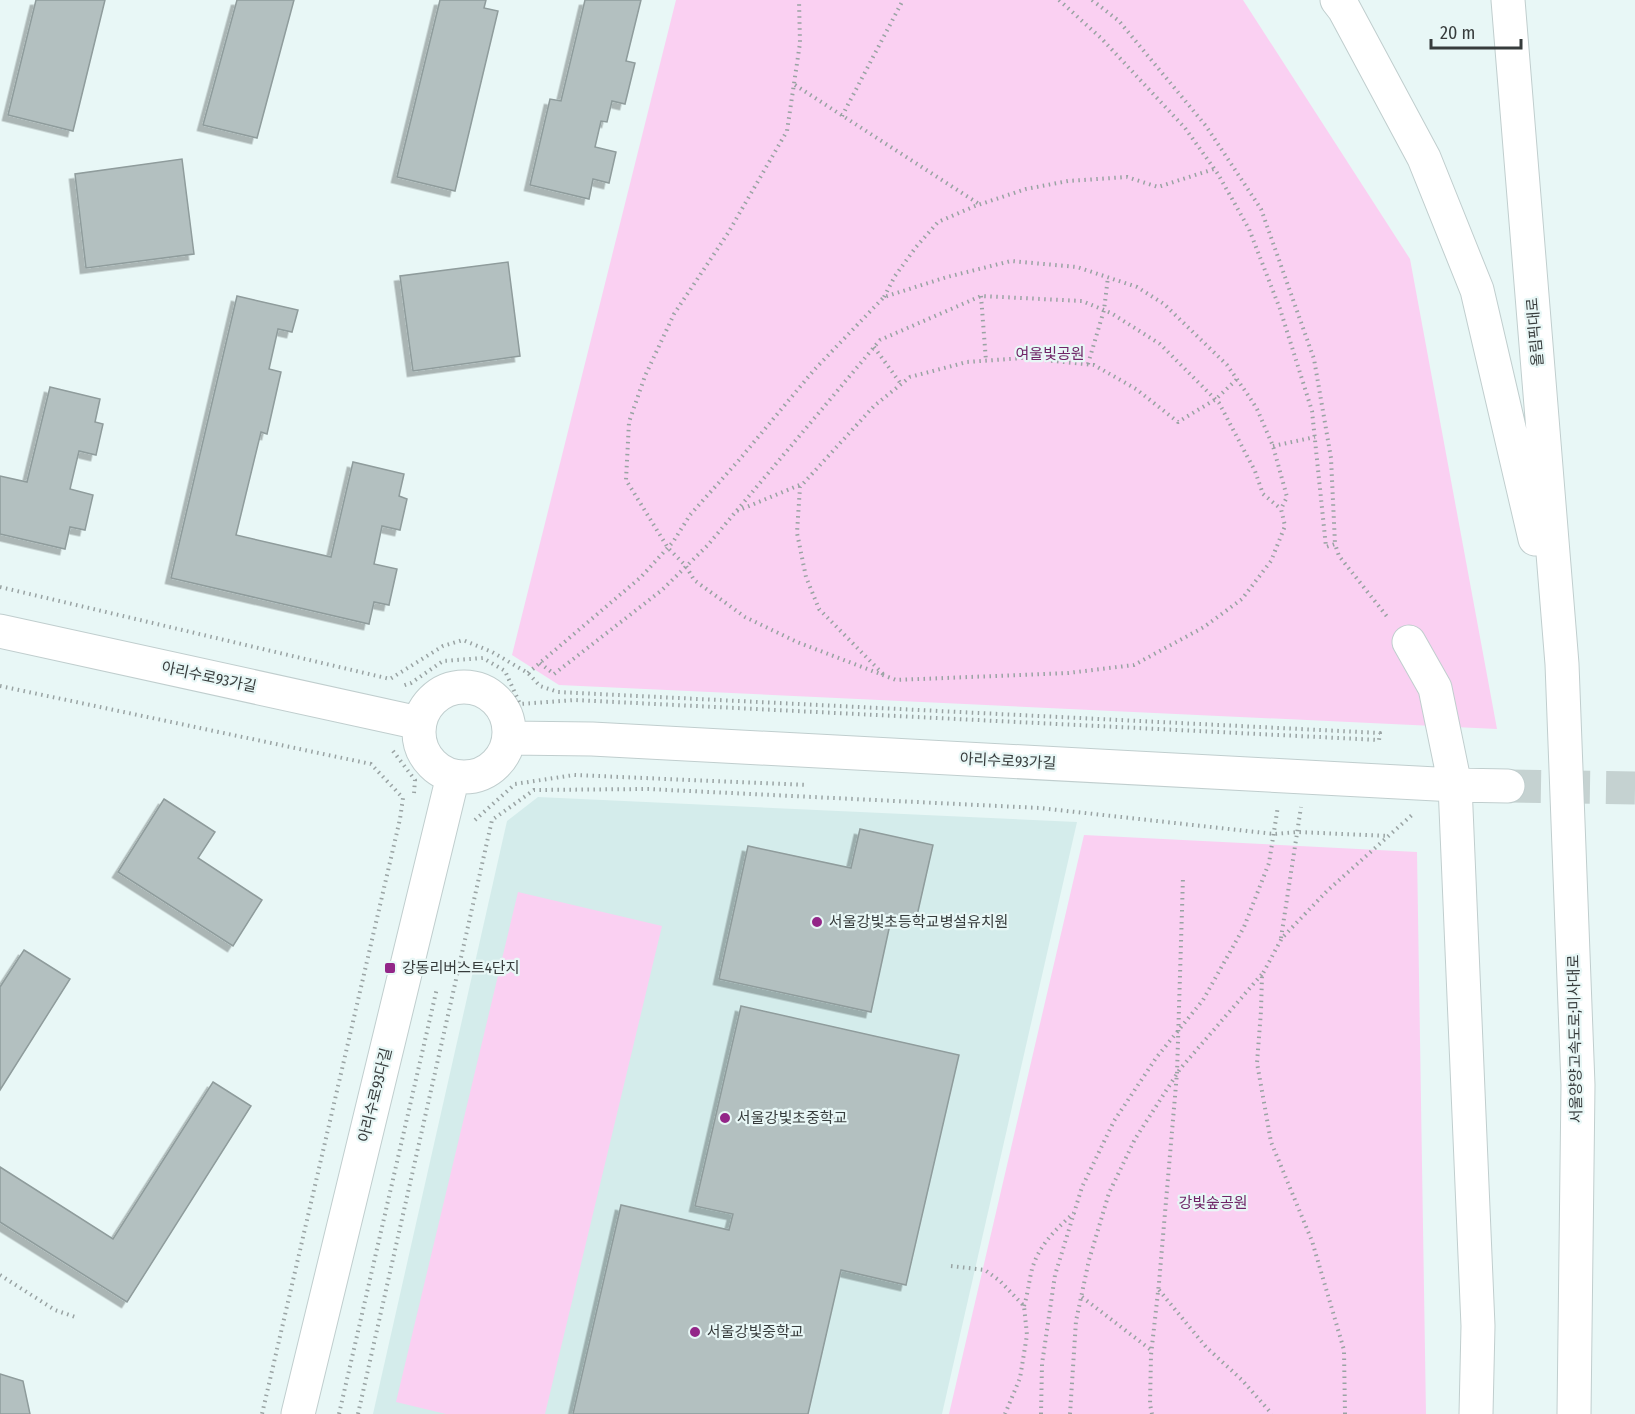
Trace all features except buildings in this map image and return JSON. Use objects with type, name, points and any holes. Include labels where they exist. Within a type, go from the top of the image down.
[{"type":"main road","points":[[1336,0],[1344,9],[1424,158],[1477,290],[1562,664]]},
{"type":"main road","name":"올림픽대로","points":[[1509,0],[1562,664]]},
{"type":"main road","name":"아리수로93가길","points":[[0,631],[419,723]]},
{"type":"main road","points":[[1408,642],[1435,688],[1455,785],[1478,1326],[1476,1414]]},
{"type":"main road","name":"서울양양고속도로;미사대로","points":[[1562,664],[1578,1085],[1574,1414]]},
{"type":"main road","points":[[464,687],[479,689],[503,708],[508,722],[509,738],[505,752],[496,764],[484,773],[471,777],[453,776],[442,773],[431,764],[423,752],[418,738],[419,723],[424,709],[435,697],[448,690],[464,687]]},
{"type":"main road","name":"아리수로93가길","points":[[509,738],[592,739],[1508,786]]},
{"type":"main road","name":"아리수로93다길","points":[[298,1414],[453,776]]},
{"type":"path","points":[[540,663],[554,674],[662,590],[686,566],[707,546],[880,340],[981,296],[1082,301],[1104,310],[1160,344],[1216,399],[1256,471],[1263,494],[1281,509],[1285,526],[1271,561],[1242,599],[1204,627],[1134,665],[1068,674],[896,680],[797,642],[745,617],[694,580],[686,566],[668,548],[626,480],[629,422],[645,376],[674,314],[728,233],[787,131],[800,43],[799,0]]},
{"type":"path","points":[[842,116],[903,0]]},
{"type":"path","points":[[1059,0],[1102,39],[1185,128],[1214,168],[1249,229],[1280,309],[1312,411],[1326,547],[1335,544]]},
{"type":"path","points":[[1092,0],[1119,21],[1206,126],[1261,209],[1314,359],[1331,458],[1335,544],[1338,556],[1408,642]]},
{"type":"path","points":[[795,85],[979,204]]},
{"type":"path","points":[[528,673],[641,577],[668,548],[690,515],[814,370],[885,297],[895,276],[938,222],[979,204],[1026,189],[1068,181],[1127,177],[1158,187],[1214,168]]},
{"type":"path","points":[[885,297],[947,276],[1011,261],[1077,267],[1137,287],[1164,304],[1227,365],[1257,409],[1273,446],[1287,496],[1281,509]]},
{"type":"path","points":[[1088,364],[1104,310],[1108,277]]},
{"type":"path","points":[[981,296],[986,361]]},
{"type":"path","points":[[874,347],[901,384]]},
{"type":"path","points":[[885,676],[819,609],[806,577],[797,533],[800,488],[874,406],[910,376],[967,362],[1023,358],[1094,365],[1136,389],[1178,422],[1216,399],[1237,379]]},
{"type":"path","points":[[1273,446],[1315,437]]},
{"type":"path","points":[[736,512],[806,482]]},
{"type":"path","points":[[0,587],[390,679],[443,646],[463,640],[492,651],[528,673],[540,686],[558,692],[1380,733],[1379,740],[575,700],[520,704],[505,671],[483,658],[443,661],[411,683],[392,689]]},
{"type":"path","points":[[0,686],[371,764],[403,798],[395,843],[262,1414]]},
{"type":"path","points":[[383,748],[394,751],[415,780],[414,799]]},
{"type":"path","points":[[473,828],[474,820],[515,784],[574,775],[809,785]]},
{"type":"path","points":[[358,1414],[492,820],[534,790],[648,789],[1040,808],[1274,834],[1298,832],[1389,836]]},
{"type":"path","points":[[1041,1414],[1042,1364],[1054,1275],[1082,1186],[1114,1121],[1156,1058],[1203,1000],[1244,927],[1269,863],[1278,806],[1313,807]]},
{"type":"path","points":[[1282,938],[1301,807]]},
{"type":"path","points":[[1070,1414],[1076,1321],[1089,1260],[1109,1193],[1135,1139],[1177,1073],[1230,1009],[1262,975],[1282,938],[1327,891],[1415,813]]},
{"type":"path","points":[[1152,1414],[1150,1404],[1151,1350],[1177,1073],[1183,877]]},
{"type":"path","points":[[1262,975],[1257,1063],[1271,1142],[1312,1241],[1344,1350],[1345,1414]]},
{"type":"path","points":[[339,1414],[437,986]]},
{"type":"path","points":[[1005,1414],[1020,1378],[1027,1335],[1024,1306],[1032,1269],[1040,1249],[1053,1232],[1074,1212]]},
{"type":"path","points":[[951,1266],[985,1270],[1000,1281],[1024,1306]]},
{"type":"path","points":[[0,1275],[55,1310],[75,1317]]},
{"type":"path","points":[[1158,1290],[1206,1347],[1242,1380],[1272,1414]]},
{"type":"path","points":[[1082,1297],[1151,1350]]},
{"type":"shaded area","name":"서울강빛초중학교","points":[[538,797],[1077,822],[942,1414],[373,1414],[507,821]]},
{"type":"green space","name":"여울빛공원","points":[[676,0],[1243,0],[1410,259],[1497,729],[559,685],[512,655]]},
{"type":"green space","name":"강빛숲공원","points":[[1084,835],[1417,852],[1426,1414],[949,1414]]},
{"type":"green space","points":[[518,892],[662,926],[545,1414],[446,1414],[396,1402]]},
{"type":"tunnel","points":[[1508,786],[1635,788]]},
{"type":"place","name":"서울강빛초등학교병설유치원","points":[[817,922]]},
{"type":"place","name":"강동리버스트4단지","points":[[390,968]]},
{"type":"place","name":"서울강빛초중학교","points":[[725,1118]]},
{"type":"place","name":"서울강빛중학교","points":[[695,1332]]}]
